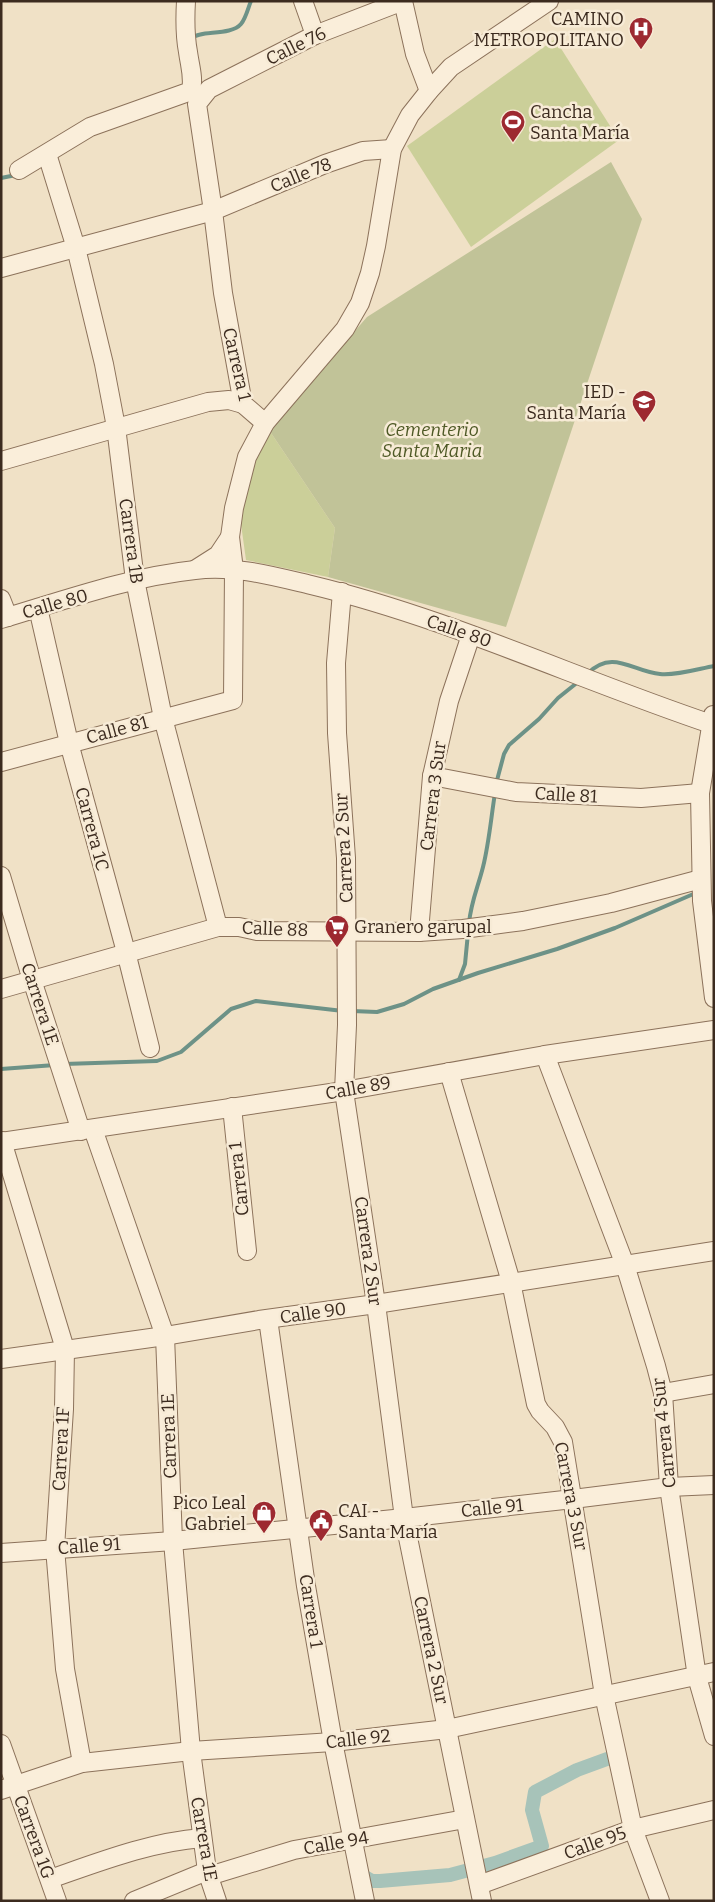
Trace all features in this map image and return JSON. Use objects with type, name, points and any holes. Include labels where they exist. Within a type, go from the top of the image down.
[{"type":"street","name":"Carrera 1","points":[[186,1],[188,53],[194,78],[194,98],[213,212],[222,292],[243,404],[265,423]]},
{"type":"street","points":[[303,1],[315,35]]},
{"type":"street","name":"Calle 76","points":[[19,170],[49,158],[90,127],[194,98],[315,35],[403,1]]},
{"type":"street","points":[[403,1],[416,54],[429,90]]},
{"type":"street","points":[[234,570],[230,537],[234,508],[247,457],[265,423],[339,336],[360,303],[370,273],[376,246],[392,148],[410,115],[429,90],[451,68],[549,1]]},
{"type":"street","name":"Calle 78","points":[[1,268],[213,212],[363,151],[392,148]]},
{"type":"street","name":"Carrera 1B","points":[[49,158],[76,248],[104,364],[116,428],[135,580],[163,718],[218,927]]},
{"type":"street","points":[[1,461],[208,402],[229,400],[243,404]]},
{"type":"street","name":"Calle 80","points":[[196,569],[218,555],[230,537]]},
{"type":"street","name":"Calle 80","points":[[4,618],[135,580],[196,569],[234,570],[263,574],[342,592],[471,635],[580,677],[713,721]]},
{"type":"street","name":"Calle 81","points":[[1,762],[233,700],[234,570]]},
{"type":"street","name":"Carrera 2 Sur","points":[[342,592],[336,663],[337,733],[346,858],[347,1025],[344,1091],[376,1304],[404,1518],[478,1881]]},
{"type":"street","points":[[1,600],[4,618]]},
{"type":"street","name":"Carrera 1C","points":[[38,608],[69,743],[150,1048]]},
{"type":"street","name":"Carrera 3 Sur","points":[[419,932],[432,776],[448,701],[471,635]]},
{"type":"street","points":[[713,721],[700,793],[701,889],[714,998]]},
{"type":"street","name":"Calle 81","points":[[432,776],[516,792],[560,795],[641,798],[700,793]]},
{"type":"street","name":"Carrera 1E","points":[[1,876],[32,980],[66,1083],[87,1130],[165,1336],[173,1541],[191,1751],[202,1838],[208,1874],[216,1901]]},
{"type":"street","name":"Calle 88","points":[[1,990],[126,952],[218,927],[239,927],[257,931],[347,930],[419,932],[523,921],[611,903],[701,889]]},
{"type":"street","name":"Calle 89","points":[[2,1142],[344,1091],[545,1055],[714,1030]]},
{"type":"street","name":"Carrera 4 Sur","points":[[545,1055],[625,1265],[663,1393],[669,1487],[697,1677],[714,1736]]},
{"type":"street","name":"Carrera 3 Sur","points":[[449,1072],[510,1282],[536,1404],[540,1412],[555,1427],[563,1442],[604,1695],[632,1829],[660,1901]]},
{"type":"street","name":"Carrera 1","points":[[232,1108],[247,1251]]},
{"type":"street","name":"Carrera 1F","points":[[2,1142],[65,1349],[64,1409],[55,1548],[65,1669],[82,1763]]},
{"type":"street","name":"Calle 90","points":[[1,1359],[165,1336],[268,1318],[376,1304],[714,1252]]},
{"type":"street","name":"Carrera 1","points":[[268,1318],[306,1586],[333,1742],[365,1901]]},
{"type":"street","points":[[663,1393],[714,1384]]},
{"type":"street","name":"Calle 91","points":[[1,1553],[173,1541],[573,1500],[669,1487],[714,1485]]},
{"type":"street","name":"Calle 92","points":[[8,1787],[82,1763],[191,1751],[333,1742],[447,1729],[714,1672]]},
{"type":"street","name":"Carrera 1G","points":[[1,1744],[8,1787],[50,1879],[57,1901]]},
{"type":"street","name":"Calle 95","points":[[478,1881],[632,1829],[714,1810]]},
{"type":"street","name":"Calle 94","points":[[134,1901],[208,1874],[294,1850],[465,1819]]},
{"type":"street","points":[[50,1879],[128,1852],[182,1839],[202,1838]]},
{"type":"green space","name":"Cancha Santa María","points":[[555,39],[619,140],[471,247],[407,146]]},
{"type":"green space","name":"Cementerio Santa Maria","points":[[611,162],[642,219],[506,627],[328,577],[335,528],[269,430],[367,317]]},
{"type":"green space","points":[[269,430],[335,528],[328,577],[246,560],[240,517],[247,473]]},
{"type":"waterway","points":[[192,38],[202,34],[223,32],[236,28],[244,19],[251,1]]},
{"type":"waterway","points":[[1,178],[16,175]]},
{"type":"waterway","points":[[587,674],[596,666],[614,662],[660,674],[679,673],[714,666]]},
{"type":"waterway","points":[[496,784],[504,754],[509,745],[539,719],[558,698],[578,682]]},
{"type":"waterway","points":[[469,923],[485,858],[495,793]]},
{"type":"waterway","points":[[352,1011],[377,1012],[404,1004],[433,989],[615,928],[698,892]]},
{"type":"waterway","points":[[459,980],[465,964],[468,933]]},
{"type":"waterway","points":[[64,1064],[157,1061],[181,1052],[231,1009],[256,1001],[343,1011]]},
{"type":"waterway","points":[[1,1069],[55,1065]]},
{"type":"waterway","points":[[365,1877],[372,1881],[380,1881],[450,1875],[495,1863],[542,1846],[532,1810],[535,1792],[577,1770],[607,1759]]},
{"type":"place","name":"CAMINO METROPOLITANO","points":[[641,50]]},
{"type":"place","name":"Cancha Santa María","points":[[513,143]]},
{"type":"place","name":"IED - Santa María","points":[[644,423]]},
{"type":"place","name":"Granero garupal","points":[[337,948]]},
{"type":"place","name":"Pico Leal Gabriel","points":[[264,1534]]},
{"type":"place","name":"CAI - Santa María","points":[[321,1542]]}]
